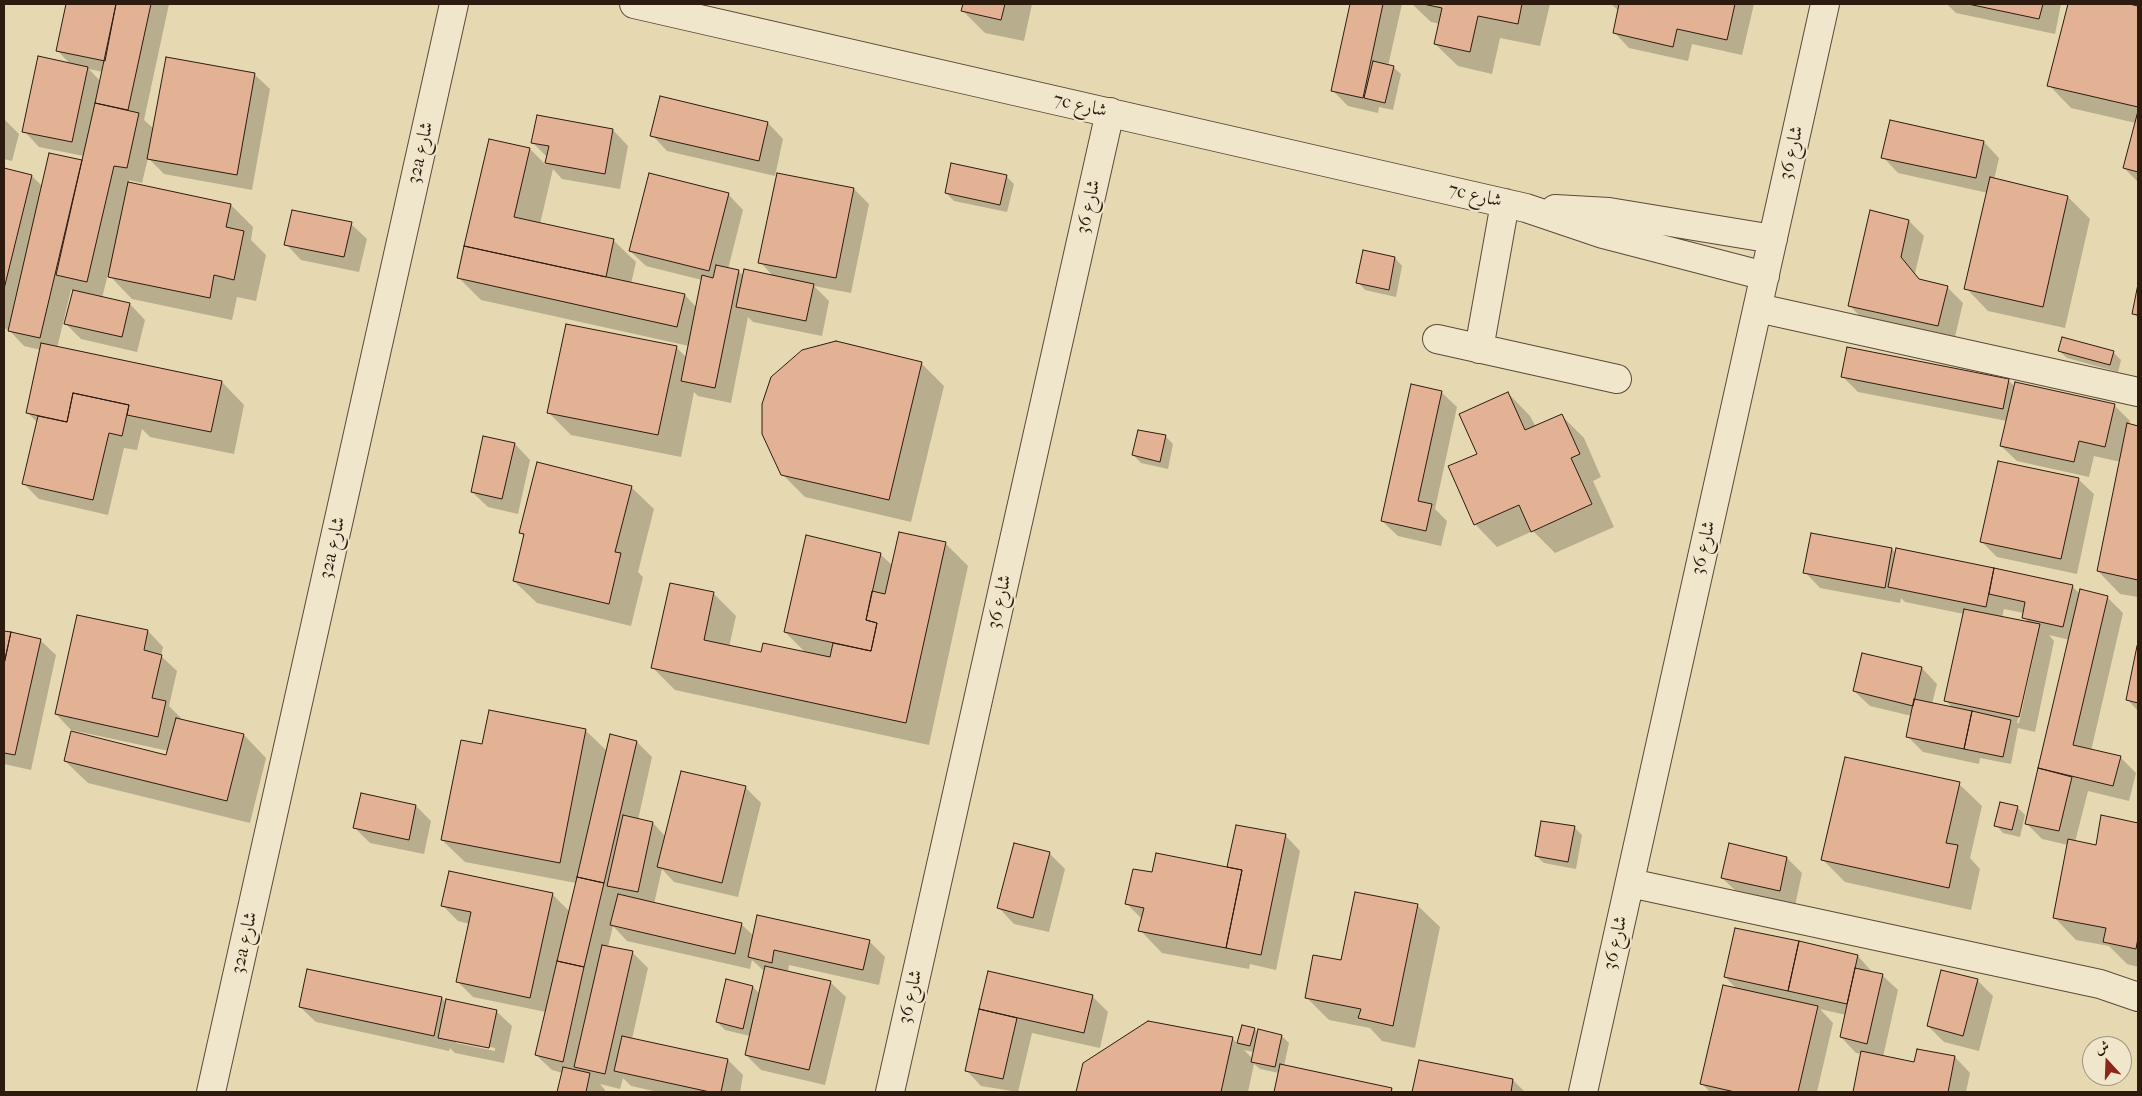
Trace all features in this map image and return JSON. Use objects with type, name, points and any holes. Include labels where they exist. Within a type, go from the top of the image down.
[{"type":"street","name":"32a شارع","points":[[211,1092],[454,4]]},
{"type":"street","name":"7c شارع","points":[[634,4],[1515,206],[1603,234],[1765,276]]},
{"type":"street","name":"شارع 36","points":[[1583,1092],[1825,4]]},
{"type":"street","name":"شارع 36","points":[[890,1092],[1110,112]]},
{"type":"street","name":"7c شارع","points":[[1515,206],[1609,212],[1773,239]]},
{"type":"street","points":[[1479,349],[1515,206]]},
{"type":"street","points":[[1758,308],[2138,392]]},
{"type":"street","points":[[1437,340],[1618,379]]},
{"type":"street","points":[[1630,883],[2100,984],[2138,997]]},
{"type":"building","points":[[66,4],[116,4],[105,61],[56,51]]},
{"type":"building","points":[[116,4],[151,4],[128,110],[95,103]]},
{"type":"building","points":[[963,4],[1005,4],[1001,20],[961,11]]},
{"type":"building","points":[[1350,4],[1383,4],[1363,98],[1331,91]]},
{"type":"building","points":[[1423,4],[1522,4],[1518,24],[1478,16],[1470,52],[1434,44],[1442,8]]},
{"type":"building","points":[[1619,4],[1735,4],[1727,40],[1677,29],[1673,47],[1613,33]]},
{"type":"building","points":[[1968,4],[2043,4],[2039,19]]},
{"type":"building","points":[[2068,4],[2129,4],[2138,6],[2138,107],[2047,86]]},
{"type":"building","points":[[38,56],[88,67],[72,142],[22,132]]},
{"type":"building","points":[[166,57],[255,73],[237,175],[147,159]]},
{"type":"building","points":[[1373,61],[1394,66],[1385,103],[1364,98]]},
{"type":"building","points":[[660,96],[768,122],[759,161],[650,136]]},
{"type":"building","points":[[95,103],[139,113],[127,168],[114,166],[87,282],[56,275]]},
{"type":"building","points":[[2138,111],[2138,172],[2123,168]]},
{"type":"building","points":[[537,115],[613,129],[605,174],[545,163],[549,146],[531,143]]},
{"type":"building","points":[[1890,120],[1984,141],[1976,178],[1881,158]]},
{"type":"building","points":[[489,139],[530,148],[514,217],[614,239],[606,277],[464,246]]},
{"type":"building","points":[[49,153],[82,160],[40,338],[8,331]]},
{"type":"building","points":[[951,163],[1007,175],[1000,205],[945,193]]},
{"type":"building","points":[[4,168],[32,175],[4,289]]},
{"type":"building","points":[[649,173],[729,193],[709,271],[629,251]]},
{"type":"building","points":[[777,173],[854,188],[836,278],[758,263]]},
{"type":"building","points":[[1990,177],[2068,196],[2043,307],[1964,289]]},
{"type":"building","points":[[128,182],[231,204],[226,227],[244,231],[234,280],[214,275],[210,298],[108,277]]},
{"type":"building","points":[[292,210],[352,222],[344,257],[284,245]]},
{"type":"building","points":[[1870,210],[1909,220],[1901,257],[1919,279],[1948,286],[1938,326],[1848,306]]},
{"type":"building","points":[[464,246],[685,294],[677,327],[457,278]]},
{"type":"building","points":[[1363,250],[1395,257],[1389,290],[1356,283]]},
{"type":"building","points":[[716,265],[739,270],[715,388],[681,381],[702,275],[713,278]]},
{"type":"building","points":[[744,269],[814,284],[806,321],[736,307]]},
{"type":"building","points":[[2138,284],[2138,315],[2132,314]]},
{"type":"building","points":[[73,290],[130,303],[122,337],[64,324]]},
{"type":"building","points":[[566,324],[677,346],[658,435],[547,413]]},
{"type":"building","points":[[2062,337],[2114,351],[2110,365],[2058,351]]},
{"type":"building","points":[[836,341],[922,362],[889,500],[781,475],[762,434],[762,404],[771,377],[802,350]]},
{"type":"building","points":[[41,343],[222,381],[211,432],[127,415],[129,405],[73,393],[67,422],[26,413]]},
{"type":"building","points":[[1847,347],[2009,379],[2003,409],[1841,377]]},
{"type":"building","points":[[2015,382],[2115,404],[2105,447],[2079,441],[2074,462],[2000,446]]},
{"type":"building","points":[[1411,384],[1442,391],[1418,501],[1432,504],[1426,531],[1381,521]]},
{"type":"building","points":[[1508,392],[1525,430],[1562,414],[1580,454],[1571,458],[1592,504],[1531,532],[1519,505],[1474,525],[1448,466],[1477,454],[1459,414]]},
{"type":"building","points":[[73,393],[129,405],[122,436],[109,433],[93,500],[22,484],[38,416],[67,422]]},
{"type":"building","points":[[2127,423],[2138,426],[2138,580],[2097,571]]},
{"type":"building","points":[[1138,430],[1166,435],[1160,462],[1132,455]]},
{"type":"building","points":[[483,436],[515,443],[502,499],[471,492]]},
{"type":"building","points":[[1998,461],[2079,478],[2061,559],[1980,542]]},
{"type":"building","points":[[537,462],[632,486],[615,552],[621,553],[609,604],[513,581],[524,534],[519,533]]},
{"type":"building","points":[[899,532],[946,542],[906,723],[651,668],[670,583],[714,592],[704,640],[761,652],[763,643],[830,657],[833,643],[871,651],[877,623],[866,620],[872,591],[885,594]]},
{"type":"building","points":[[1811,533],[1892,548],[1885,588],[1803,573]]},
{"type":"building","points":[[806,535],[881,553],[866,620],[877,623],[871,651],[784,632]]},
{"type":"building","points":[[1896,548],[1994,568],[1986,607],[1888,587]]},
{"type":"building","points":[[1994,568],[2073,585],[2063,627],[2022,618],[2025,602],[1989,594]]},
{"type":"building","points":[[2080,589],[2108,596],[2073,745],[2121,756],[2113,786],[2038,768]]},
{"type":"building","points":[[1964,609],[2040,624],[2019,717],[1944,701]]},
{"type":"building","points":[[77,615],[148,630],[144,650],[162,655],[152,698],[166,701],[158,737],[55,714]]},
{"type":"building","points":[[4,631],[11,632],[4,664]]},
{"type":"building","points":[[11,632],[41,639],[15,755],[4,753],[4,664]]},
{"type":"building","points":[[2138,646],[2138,703],[2126,700]]},
{"type":"building","points":[[1862,653],[1922,667],[1913,706],[1853,691]]},
{"type":"building","points":[[1914,699],[1972,711],[1964,749],[1906,737]]},
{"type":"building","points":[[489,710],[586,729],[560,863],[441,840],[461,740],[482,744]]},
{"type":"building","points":[[1972,711],[2011,720],[2003,757],[1964,749]]},
{"type":"building","points":[[176,718],[244,734],[227,801],[64,761],[71,731],[166,755]]},
{"type":"building","points":[[610,734],[637,741],[604,883],[577,877]]},
{"type":"building","points":[[1845,757],[1960,782],[1946,843],[1958,845],[1949,888],[1821,860]]},
{"type":"building","points":[[2038,768],[2072,777],[2059,831],[2025,824]]},
{"type":"building","points":[[681,771],[746,786],[722,883],[657,867]]},
{"type":"building","points":[[361,793],[416,805],[409,840],[353,828]]},
{"type":"building","points":[[2000,802],[2018,806],[2012,830],[1994,826]]},
{"type":"building","points":[[623,815],[653,822],[638,892],[607,886]]},
{"type":"building","points":[[2101,815],[2138,823],[2138,938],[2136,949],[2103,942],[2106,928],[2053,918],[2068,839],[2096,845]]},
{"type":"building","points":[[1541,821],[1575,826],[1568,862],[1535,856]]},
{"type":"building","points":[[1236,825],[1286,834],[1261,955],[1226,948],[1242,870],[1227,867]]},
{"type":"building","points":[[1014,843],[1050,852],[1033,918],[997,908]]},
{"type":"building","points":[[1729,843],[1787,857],[1780,891],[1721,878]]},
{"type":"building","points":[[1156,853],[1242,870],[1226,948],[1138,931],[1144,908],[1125,904],[1133,869],[1152,872]]},
{"type":"building","points":[[449,871],[553,893],[530,998],[456,982],[471,912],[441,906]]},
{"type":"building","points":[[577,877],[604,883],[584,967],[557,961]]},
{"type":"building","points":[[1355,892],[1418,904],[1393,1026],[1358,1018],[1361,1009],[1305,998],[1313,955],[1341,960]]},
{"type":"building","points":[[618,894],[742,923],[735,954],[610,925]]},
{"type":"building","points":[[757,915],[870,940],[863,970],[774,950],[772,963],[748,957]]},
{"type":"building","points":[[1735,928],[1799,941],[1788,991],[1724,977]]},
{"type":"building","points":[[1799,941],[1858,955],[1847,1004],[1788,991]]},
{"type":"building","points":[[602,945],[633,951],[605,1074],[574,1067]]},
{"type":"building","points":[[557,961],[584,967],[563,1062],[535,1055]]},
{"type":"building","points":[[765,966],[831,981],[809,1070],[745,1055]]},
{"type":"building","points":[[1855,968],[1883,974],[1867,1044],[1840,1037]]},
{"type":"building","points":[[307,969],[442,997],[434,1036],[299,1007]]},
{"type":"building","points":[[1941,970],[1978,979],[1963,1036],[1927,1026]]},
{"type":"building","points":[[988,971],[1093,995],[1084,1033],[979,1009]]},
{"type":"building","points":[[726,979],[753,986],[743,1029],[716,1022]]},
{"type":"building","points":[[1723,985],[1818,1006],[1798,1092],[1735,1092],[1700,1084]]},
{"type":"building","points":[[446,999],[497,1010],[489,1048],[438,1038]]},
{"type":"building","points":[[979,1009],[1017,1018],[1003,1079],[965,1071]]},
{"type":"building","points":[[1148,1021],[1233,1037],[1221,1092],[1076,1092],[1083,1063]]},
{"type":"building","points":[[1242,1025],[1255,1028],[1250,1046],[1237,1043]]},
{"type":"building","points":[[1258,1029],[1282,1035],[1275,1067],[1251,1062]]},
{"type":"building","points":[[622,1036],[728,1059],[721,1092],[710,1092],[614,1071]]},
{"type":"building","points":[[1917,1049],[1955,1056],[1948,1092],[1853,1092],[1861,1051],[1914,1062]]},
{"type":"building","points":[[1419,1060],[1513,1079],[1511,1092],[1412,1092]]},
{"type":"building","points":[[1280,1064],[1392,1088],[1391,1092],[1274,1092]]},
{"type":"building","points":[[563,1067],[590,1073],[586,1092],[557,1092]]}]
